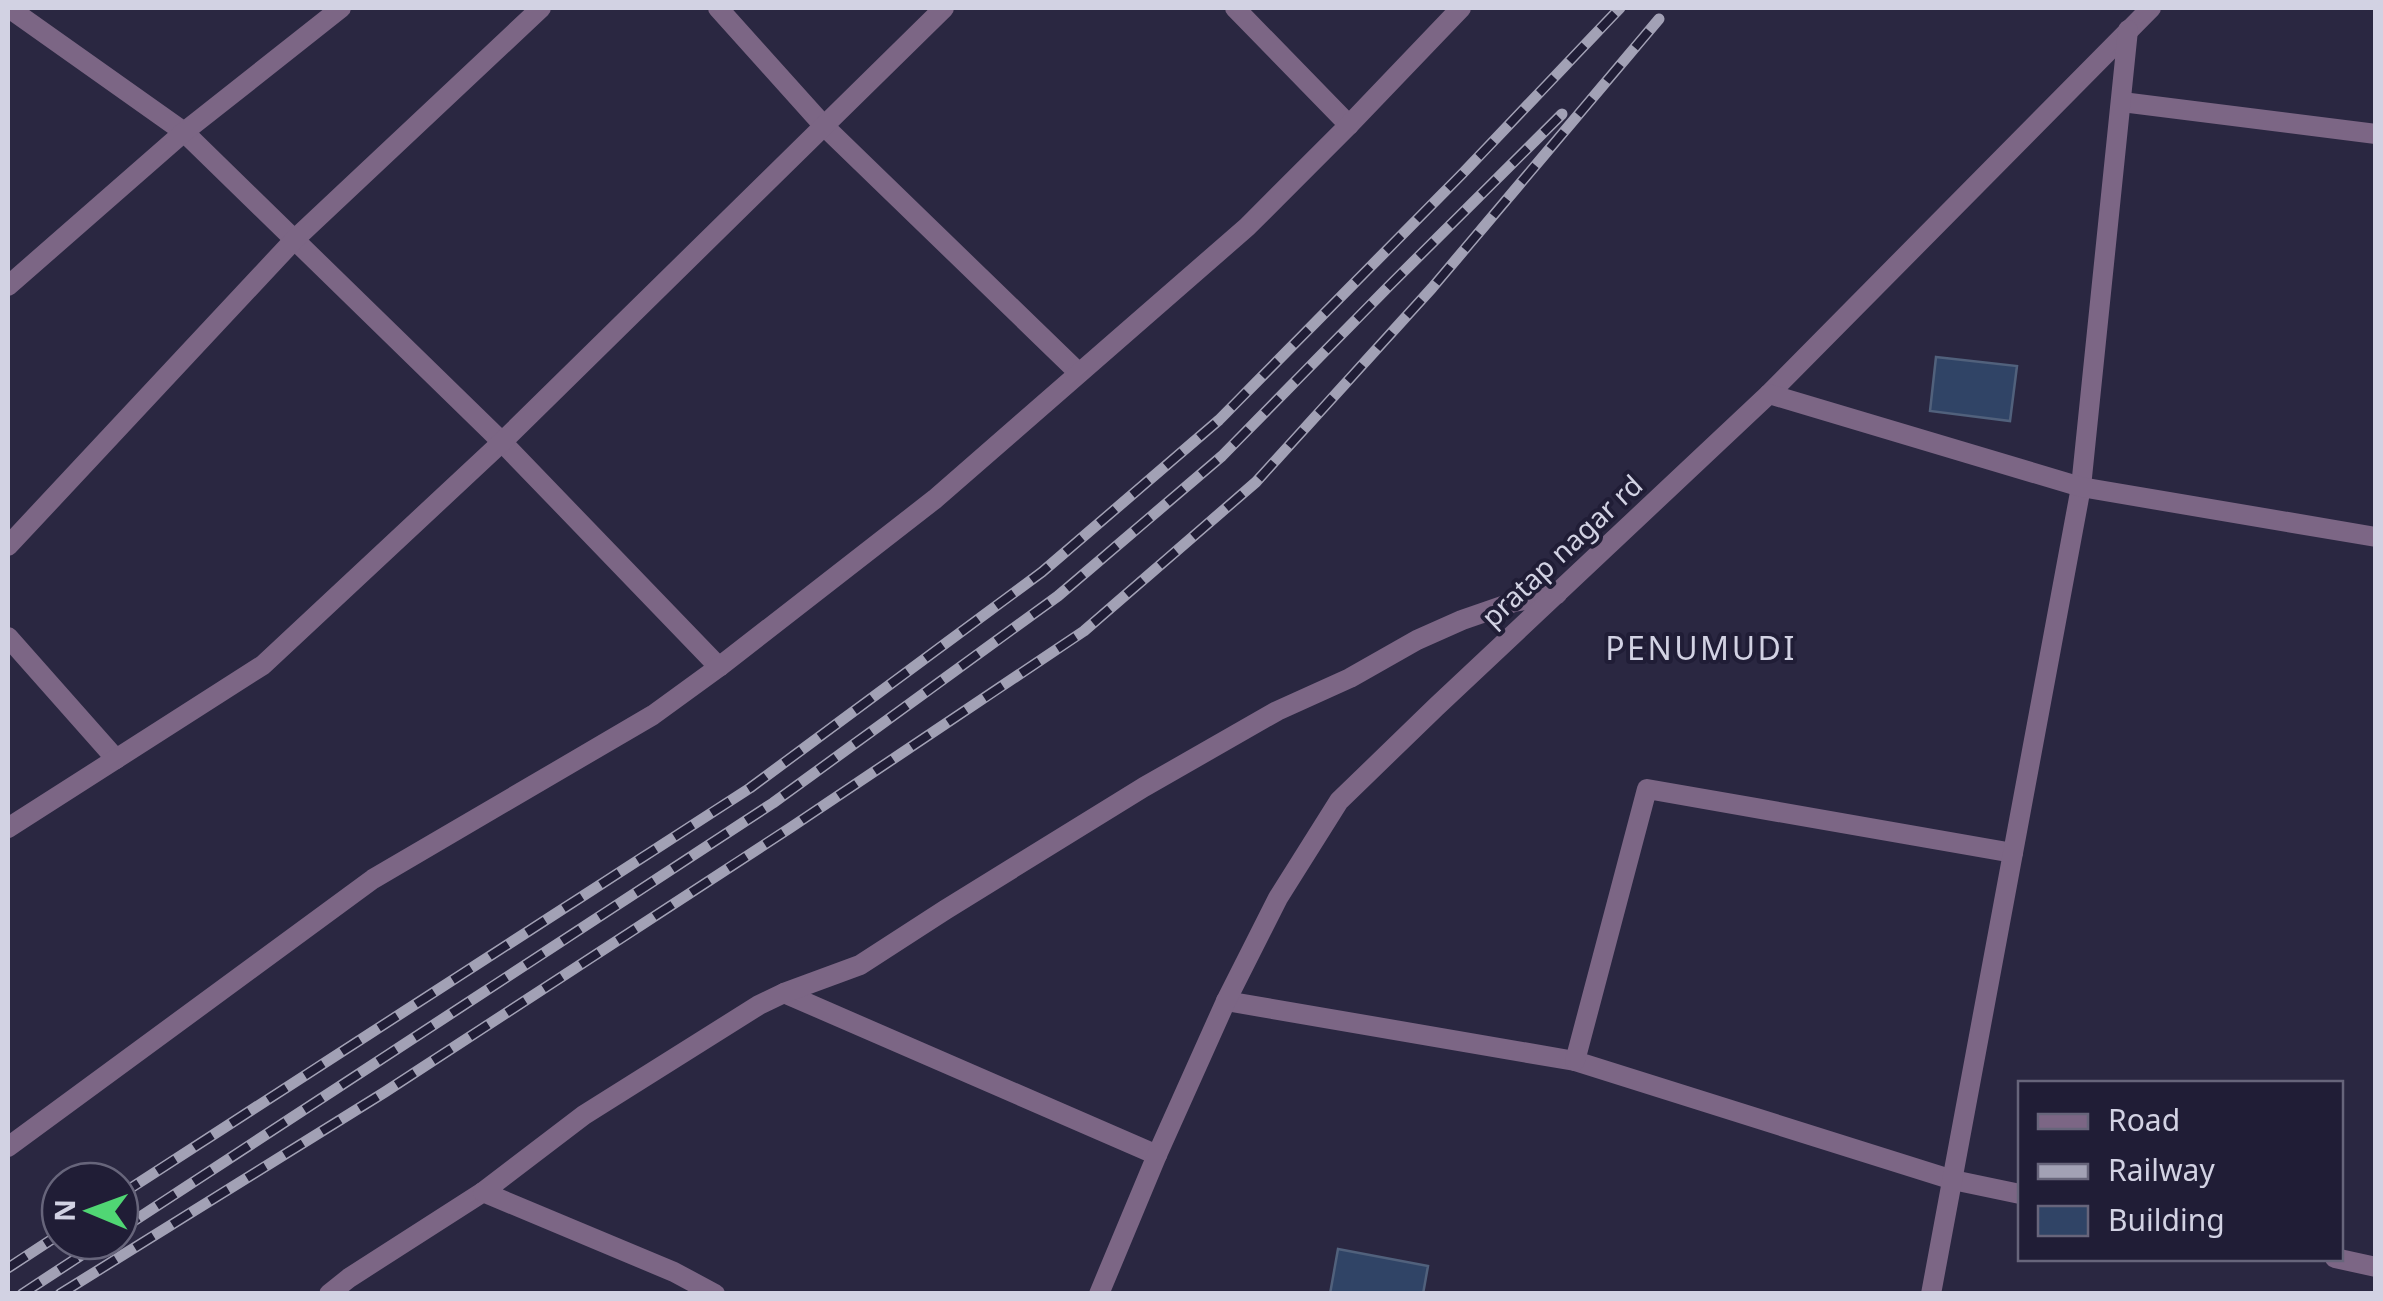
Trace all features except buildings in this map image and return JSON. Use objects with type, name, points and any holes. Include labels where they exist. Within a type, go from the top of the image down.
[{"type":"street","points":[[9,8],[184,132],[502,442],[719,667]]},
{"type":"street","points":[[8,286],[184,132],[341,8]]},
{"type":"street","points":[[8,546],[294,240],[542,8]]},
{"type":"street","points":[[718,8],[824,126],[1079,373]]},
{"type":"street","points":[[8,828],[263,665],[502,442],[944,8]]},
{"type":"street","points":[[1235,8],[1350,125]]},
{"type":"street","points":[[8,1147],[374,879],[653,715],[935,499],[1247,226],[1461,8]]},
{"type":"street","name":"pratap nagar rd","points":[[1100,1294],[1226,1001],[1278,898],[1340,802],[1436,706],[1769,394],[2151,8]]},
{"type":"street","points":[[1931,1294],[2081,487],[2128,30]]},
{"type":"street","points":[[2122,102],[2376,134]]},
{"type":"street","points":[[1769,394],[2081,487],[2376,537]]},
{"type":"street","points":[[329,1294],[482,1192],[584,1115],[760,1005],[860,965],[1144,787],[1277,711],[1462,620],[1514,602],[1557,594]]},
{"type":"street","points":[[8,637],[116,759]]},
{"type":"street","points":[[1574,1060],[1648,789],[2014,853]]},
{"type":"street","points":[[784,993],[1158,1154]]},
{"type":"street","points":[[1226,1001],[1574,1060],[1953,1180],[2018,1194]]},
{"type":"street","points":[[482,1192],[674,1272],[715,1294]]},
{"type":"street","points":[[2343,1260],[2376,1267]]},
{"type":"railway","points":[[140,1182],[750,788],[1042,572],[1219,420],[1620,8]]},
{"type":"railway","points":[[60,1294],[385,1092],[1084,631],[1256,482],[1432,288],[1659,19]]},
{"type":"railway","points":[[140,1217],[773,803],[1058,596],[1222,456],[1562,114]]},
{"type":"railway","points":[[8,1268],[40,1247]]},
{"type":"railway","points":[[22,1294],[72,1261]]},
{"type":"district","name":"PENUMUDI","points":[[1701,649]]}]
